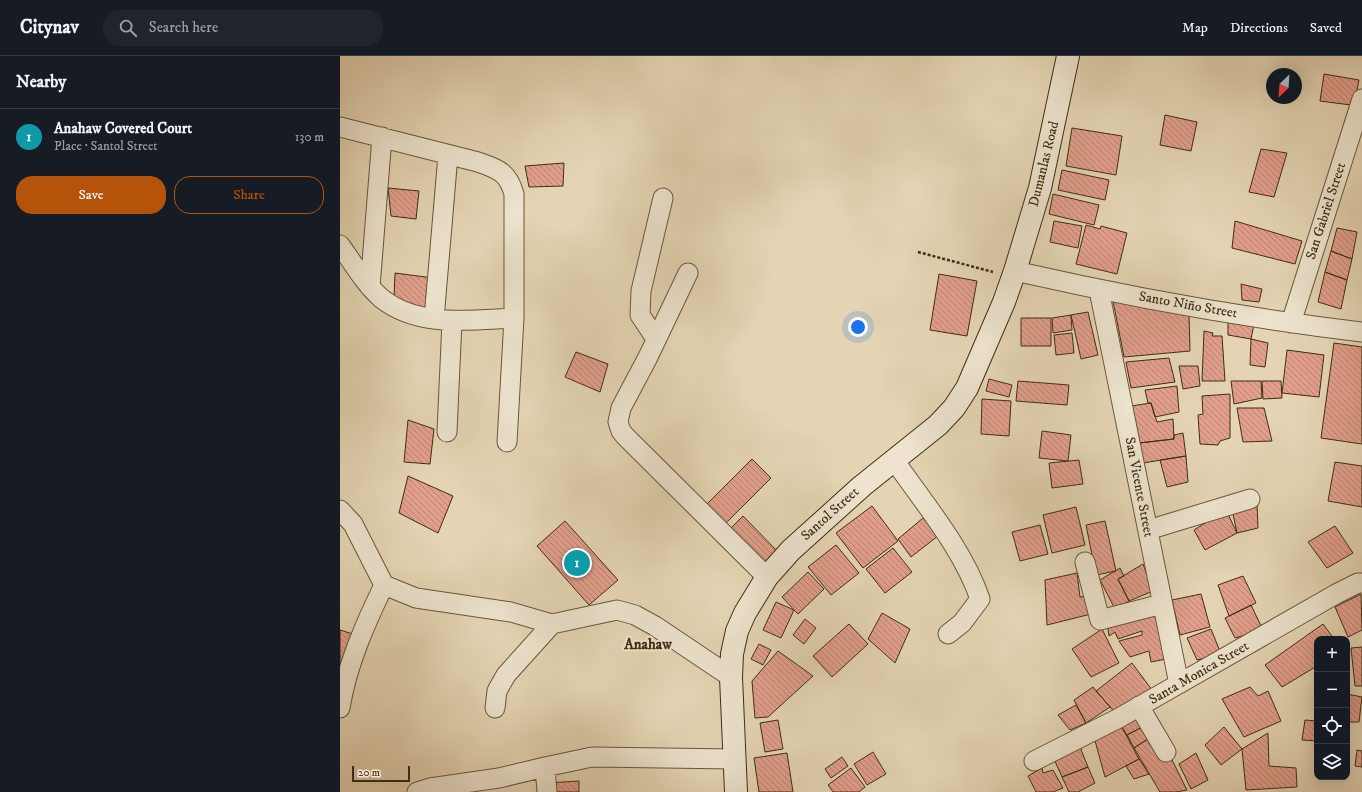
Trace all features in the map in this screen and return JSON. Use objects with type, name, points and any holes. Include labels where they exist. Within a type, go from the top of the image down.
[{"type":"main road","name":"Dumanlas Road","points":[[1014,274],[1040,188],[1068,56]]},
{"type":"main road","name":"Santol Street","points":[[736,792],[731,677],[732,654],[737,631],[745,613],[767,577],[791,550],[862,486],[938,425],[954,408],[967,388],[1004,302],[1014,274]]},
{"type":"street","name":"San Gabriel Street","points":[[1291,323],[1362,100]]},
{"type":"street","points":[[340,127],[478,162],[505,174],[511,182],[514,194],[514,318],[507,442]]},
{"type":"street","points":[[370,287],[382,137]]},
{"type":"street","points":[[447,432],[444,320],[448,154]]},
{"type":"street","points":[[656,339],[640,315],[641,291],[663,198]]},
{"type":"street","points":[[340,245],[370,287],[394,307],[406,313],[444,320],[514,318]]},
{"type":"street","points":[[688,273],[621,408],[618,422],[621,432],[767,577]]},
{"type":"street","name":"Santo Niño Street","points":[[1014,274],[1291,323],[1362,332]]},
{"type":"street","name":"San Vicente Street","points":[[1099,290],[1179,684]]},
{"type":"street","points":[[894,460],[956,548],[974,581],[980,599],[962,623],[948,634]]},
{"type":"street","points":[[1148,530],[1250,499]]},
{"type":"street","points":[[340,510],[353,524],[384,585],[416,598],[511,612],[552,624],[617,610],[635,615],[654,626],[731,677]]},
{"type":"street","points":[[1085,562],[1100,620],[1162,604]]},
{"type":"street","name":"Santa Monica Street","points":[[1034,761],[1179,684],[1336,594],[1353,585],[1362,583]]},
{"type":"street","points":[[340,708],[343,691],[362,630],[384,585]]},
{"type":"street","points":[[495,708],[497,691],[506,675],[552,624]]},
{"type":"street","points":[[1139,706],[1166,752]]},
{"type":"street","points":[[417,792],[430,788],[499,778],[545,766],[592,757],[734,759]]},
{"type":"street","points":[[545,766],[547,792]]},
{"type":"path","points":[[918,252],[1014,274]]},
{"type":"building","points":[[1324,74],[1359,80],[1356,95],[1352,98],[1351,105],[1320,101]]},
{"type":"building","points":[[1165,115],[1197,122],[1191,151],[1160,145]]},
{"type":"building","points":[[1072,128],[1122,136],[1116,175],[1066,166]]},
{"type":"building","points":[[1261,149],[1287,153],[1274,197],[1249,192]]},
{"type":"building","points":[[564,163],[563,186],[529,187],[525,166]]},
{"type":"building","points":[[1062,170],[1109,180],[1105,200],[1058,190]]},
{"type":"building","points":[[388,188],[419,191],[416,219],[391,216]]},
{"type":"building","points":[[1053,194],[1099,205],[1094,225],[1049,214]]},
{"type":"building","points":[[1054,221],[1082,226],[1078,248],[1050,242]]},
{"type":"building","points":[[1235,221],[1302,241],[1295,264],[1232,248]]},
{"type":"building","points":[[1086,225],[1100,229],[1101,226],[1127,233],[1117,274],[1076,264]]},
{"type":"building","points":[[1337,228],[1357,232],[1352,259],[1331,251]]},
{"type":"building","points":[[1331,251],[1352,259],[1347,280],[1325,272]]},
{"type":"building","points":[[1325,272],[1347,280],[1341,309],[1318,302]]},
{"type":"building","points":[[395,273],[433,278],[428,309],[394,299]]},
{"type":"building","points":[[939,274],[977,281],[967,336],[930,330]]},
{"type":"building","points":[[1241,284],[1262,289],[1259,302],[1242,300]]},
{"type":"building","points":[[1113,301],[1189,315],[1190,351],[1124,357]]},
{"type":"building","points":[[1088,312],[1098,355],[1081,359],[1071,315]]},
{"type":"building","points":[[1071,315],[1072,330],[1053,333],[1052,318]]},
{"type":"building","points":[[1021,318],[1051,318],[1051,346],[1021,346]]},
{"type":"building","points":[[1228,321],[1254,324],[1251,339],[1228,335]]},
{"type":"building","points":[[1204,331],[1213,333],[1212,336],[1222,336],[1225,381],[1202,381]]},
{"type":"building","points":[[1072,333],[1074,353],[1056,355],[1054,335]]},
{"type":"building","points":[[1251,339],[1268,343],[1265,367],[1250,365]]},
{"type":"building","points":[[1334,343],[1362,347],[1362,444],[1321,438]]},
{"type":"building","points":[[1287,350],[1324,355],[1319,397],[1282,393]]},
{"type":"building","points":[[576,352],[608,364],[600,392],[565,377]]},
{"type":"building","points":[[1169,358],[1175,382],[1131,388],[1126,362]]},
{"type":"building","points":[[1179,366],[1198,366],[1200,386],[1183,389]]},
{"type":"building","points":[[989,379],[1012,385],[1009,397],[986,391]]},
{"type":"building","points":[[1018,381],[1069,385],[1067,405],[1016,401]]},
{"type":"building","points":[[1231,381],[1261,381],[1262,398],[1234,404]]},
{"type":"building","points":[[1262,381],[1281,381],[1282,398],[1263,399]]},
{"type":"building","points":[[1177,386],[1179,412],[1155,417],[1151,403],[1148,403],[1145,390]]},
{"type":"building","points":[[1230,394],[1230,438],[1220,441],[1218,445],[1200,444],[1198,415],[1203,414],[1202,396]]},
{"type":"building","points":[[982,399],[1011,401],[1009,436],[981,434]]},
{"type":"building","points":[[1151,403],[1157,422],[1173,419],[1174,439],[1139,443],[1131,406]]},
{"type":"building","points":[[1237,408],[1264,408],[1272,441],[1243,442]]},
{"type":"building","points":[[408,420],[434,429],[430,464],[404,462]]},
{"type":"building","points":[[1042,431],[1071,435],[1068,461],[1039,458]]},
{"type":"building","points":[[1183,433],[1186,456],[1143,463],[1139,443],[1174,439],[1174,435]]},
{"type":"building","points":[[1186,456],[1188,482],[1167,487],[1160,460]]},
{"type":"building","points":[[752,459],[771,478],[726,523],[707,504]]},
{"type":"building","points":[[1079,460],[1083,484],[1052,488],[1049,463]]},
{"type":"building","points":[[1335,462],[1362,466],[1362,507],[1328,501]]},
{"type":"building","points":[[408,476],[453,496],[438,533],[399,513]]},
{"type":"building","points":[[1257,504],[1258,528],[1237,533],[1232,509]]},
{"type":"building","points":[[872,506],[898,541],[863,568],[836,533]]},
{"type":"building","points":[[1076,507],[1085,545],[1052,553],[1043,515]]},
{"type":"building","points":[[1226,510],[1237,533],[1205,550],[1194,530]]},
{"type":"building","points":[[929,513],[943,532],[911,557],[898,539]]},
{"type":"building","points":[[743,516],[780,554],[766,568],[729,530]]},
{"type":"building","points":[[565,521],[618,580],[589,605],[537,546]]},
{"type":"building","points":[[1105,521],[1116,571],[1096,575],[1086,525]]},
{"type":"building","points":[[1040,525],[1048,554],[1020,561],[1012,532]]},
{"type":"building","points":[[1335,526],[1353,553],[1327,568],[1308,542]]},
{"type":"building","points":[[836,545],[859,573],[831,595],[808,567]]},
{"type":"building","points":[[893,548],[912,572],[885,593],[866,569]]},
{"type":"building","points":[[1143,564],[1153,591],[1129,601],[1118,579]]},
{"type":"building","points":[[1120,568],[1124,576],[1118,579],[1129,601],[1115,609],[1100,580]]},
{"type":"building","points":[[808,572],[824,589],[798,614],[782,597]]},
{"type":"building","points":[[1077,573],[1080,597],[1087,596],[1091,614],[1047,625],[1045,580]]},
{"type":"building","points":[[1243,576],[1256,603],[1229,616],[1218,585]]},
{"type":"building","points":[[1201,594],[1210,627],[1180,635],[1172,600]]},
{"type":"building","points":[[1361,594],[1362,630],[1348,636],[1335,607]]},
{"type":"building","points":[[776,602],[794,610],[781,638],[763,630]]},
{"type":"building","points":[[1251,605],[1263,630],[1235,638],[1225,618]]},
{"type":"building","points":[[1151,610],[1160,618],[1166,659],[1151,662],[1149,651],[1130,657],[1119,641],[1142,635],[1142,631],[1118,639],[1115,632],[1109,636],[1107,622]]},
{"type":"building","points":[[882,613],[910,629],[895,663],[868,639]]},
{"type":"building","points":[[805,619],[816,628],[804,644],[793,635]]},
{"type":"building","points":[[849,624],[868,644],[832,677],[813,656]]},
{"type":"building","points":[[1323,624],[1332,636],[1314,636],[1314,668],[1282,687],[1265,665]]},
{"type":"building","points":[[1102,629],[1119,663],[1091,677],[1072,649]]},
{"type":"building","points":[[1211,629],[1221,654],[1197,660],[1187,638]]},
{"type":"building","points":[[340,630],[353,634],[343,663],[340,662]]},
{"type":"building","points":[[759,644],[771,650],[763,665],[751,659]]},
{"type":"building","points":[[1362,647],[1362,686],[1355,686],[1351,648]]},
{"type":"building","points":[[778,651],[813,676],[768,717],[755,718],[752,681]]},
{"type":"building","points":[[1132,663],[1152,690],[1118,716],[1096,691]]},
{"type":"building","points":[[1093,687],[1110,707],[1086,723],[1074,700]]},
{"type":"building","points":[[1250,687],[1258,696],[1268,691],[1281,721],[1244,737],[1222,699]]},
{"type":"building","points":[[1350,695],[1362,697],[1359,722],[1350,722]]},
{"type":"building","points":[[1076,705],[1086,723],[1070,730],[1058,715]]},
{"type":"building","points":[[1138,710],[1144,726],[1127,735],[1119,722]]},
{"type":"building","points":[[778,720],[783,749],[765,752],[760,723]]},
{"type":"building","points":[[1305,720],[1314,721],[1314,741],[1302,740]]},
{"type":"building","points":[[1119,722],[1139,759],[1105,777],[1094,737]]},
{"type":"building","points":[[1144,726],[1151,737],[1134,748],[1127,735]]},
{"type":"building","points":[[1224,727],[1242,749],[1221,765],[1205,745]]},
{"type":"building","points":[[1268,733],[1269,766],[1296,768],[1297,787],[1246,790],[1242,749]]},
{"type":"building","points":[[1151,737],[1170,756],[1187,790],[1160,792],[1134,748]]},
{"type":"building","points":[[1080,747],[1088,767],[1062,777],[1054,759]]},
{"type":"building","points":[[1357,750],[1362,751],[1362,767],[1355,766]]},
{"type":"building","points":[[873,752],[886,774],[867,785],[854,764]]},
{"type":"building","points":[[787,753],[793,792],[759,792],[754,758]]},
{"type":"building","points":[[1196,753],[1208,780],[1191,789],[1179,764]]},
{"type":"building","points":[[842,757],[848,766],[831,778],[825,769]]},
{"type":"building","points":[[1139,759],[1149,774],[1134,779],[1126,766]]},
{"type":"building","points":[[1088,767],[1095,783],[1078,792],[1069,792],[1062,777]]},
{"type":"building","points":[[851,768],[865,787],[859,792],[833,792],[828,785]]},
{"type":"building","points":[[1042,768],[1043,773],[1053,770],[1063,788],[1053,792],[1036,792],[1028,776]]},
{"type":"building","points":[[579,781],[579,792],[548,792],[547,783]]},
{"type":"place","name":"Anahaw Covered Court","points":[[577,563]]},
{"type":"district","name":"Anahaw","points":[[648,644]]}]
